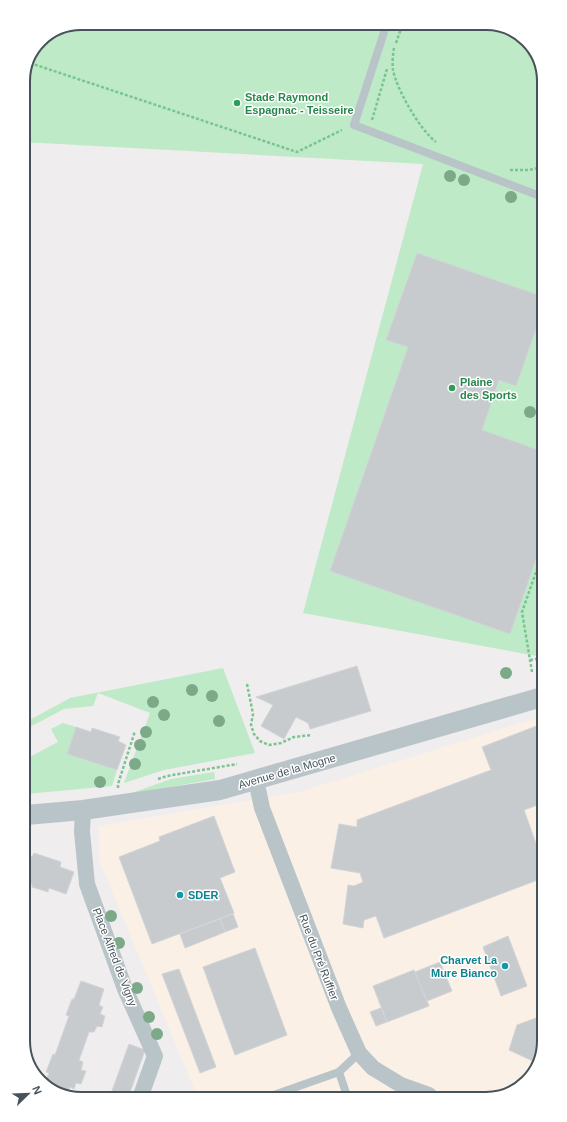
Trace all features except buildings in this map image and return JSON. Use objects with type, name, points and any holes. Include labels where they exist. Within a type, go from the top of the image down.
[{"type":"street","name":"Avenue de la Mogne","points":[[30,815],[82,810],[220,790],[537,698]]},
{"type":"street","name":"Rue du Pré Ruffier","points":[[256,780],[265,816],[339,1008],[359,1053],[373,1068],[400,1084],[419,1092]]},
{"type":"street","name":"Place Alfred de Vigny","points":[[82,810],[82,832],[87,884],[125,989],[155,1056],[142,1092]]},
{"type":"lane","points":[[385,30],[354,125],[537,195]]},
{"type":"lane","points":[[282,1092],[339,1072],[359,1053]]},
{"type":"lane","points":[[339,1072],[346,1092]]},
{"type":"path","points":[[368,131],[400,30]]},
{"type":"path","points":[[393,50],[393,70],[401,92],[416,119],[438,143]]},
{"type":"path","points":[[33,64],[296,152],[354,125]]},
{"type":"path","points":[[505,170],[537,168]]},
{"type":"path","points":[[532,672],[522,612],[537,569]]},
{"type":"path","points":[[530,660],[537,659]]},
{"type":"path","points":[[247,684],[253,714],[251,725],[254,734],[260,741],[269,745],[281,744],[294,737],[312,735]]},
{"type":"path","points":[[122,790],[119,792],[118,784],[135,731]]},
{"type":"path","points":[[152,780],[167,776],[239,764]]},
{"type":"shaded area","points":[[537,718],[537,1041],[532,1064],[517,1082],[506,1088],[486,1092],[196,1092],[99,860],[99,826],[299,792]]},
{"type":"green space","name":"Plaine des Sports","points":[[81,30],[490,30],[509,35],[524,47],[533,61],[537,81],[537,656],[303,613],[423,164],[30,142],[30,77],[32,68],[35,58],[47,43],[61,34]]},
{"type":"green space","points":[[223,668],[255,753],[164,770],[124,783],[150,713],[98,693],[93,706],[64,709],[30,727],[30,720],[70,698]]},
{"type":"green space","points":[[63,723],[76,727],[67,754],[117,770],[112,786],[30,794],[30,757],[58,742],[51,729]]},
{"type":"green space","points":[[214,772],[215,779],[126,795],[171,779]]},
{"type":"place","name":"Stade Raymond Espagnac - Teisseire","points":[[237,103]]},
{"type":"place","name":"Plaine des Sports","points":[[452,388]]},
{"type":"place","name":"SDER","points":[[180,895]]},
{"type":"place","name":"Charvet La Mure Bianco","points":[[505,966]]}]
